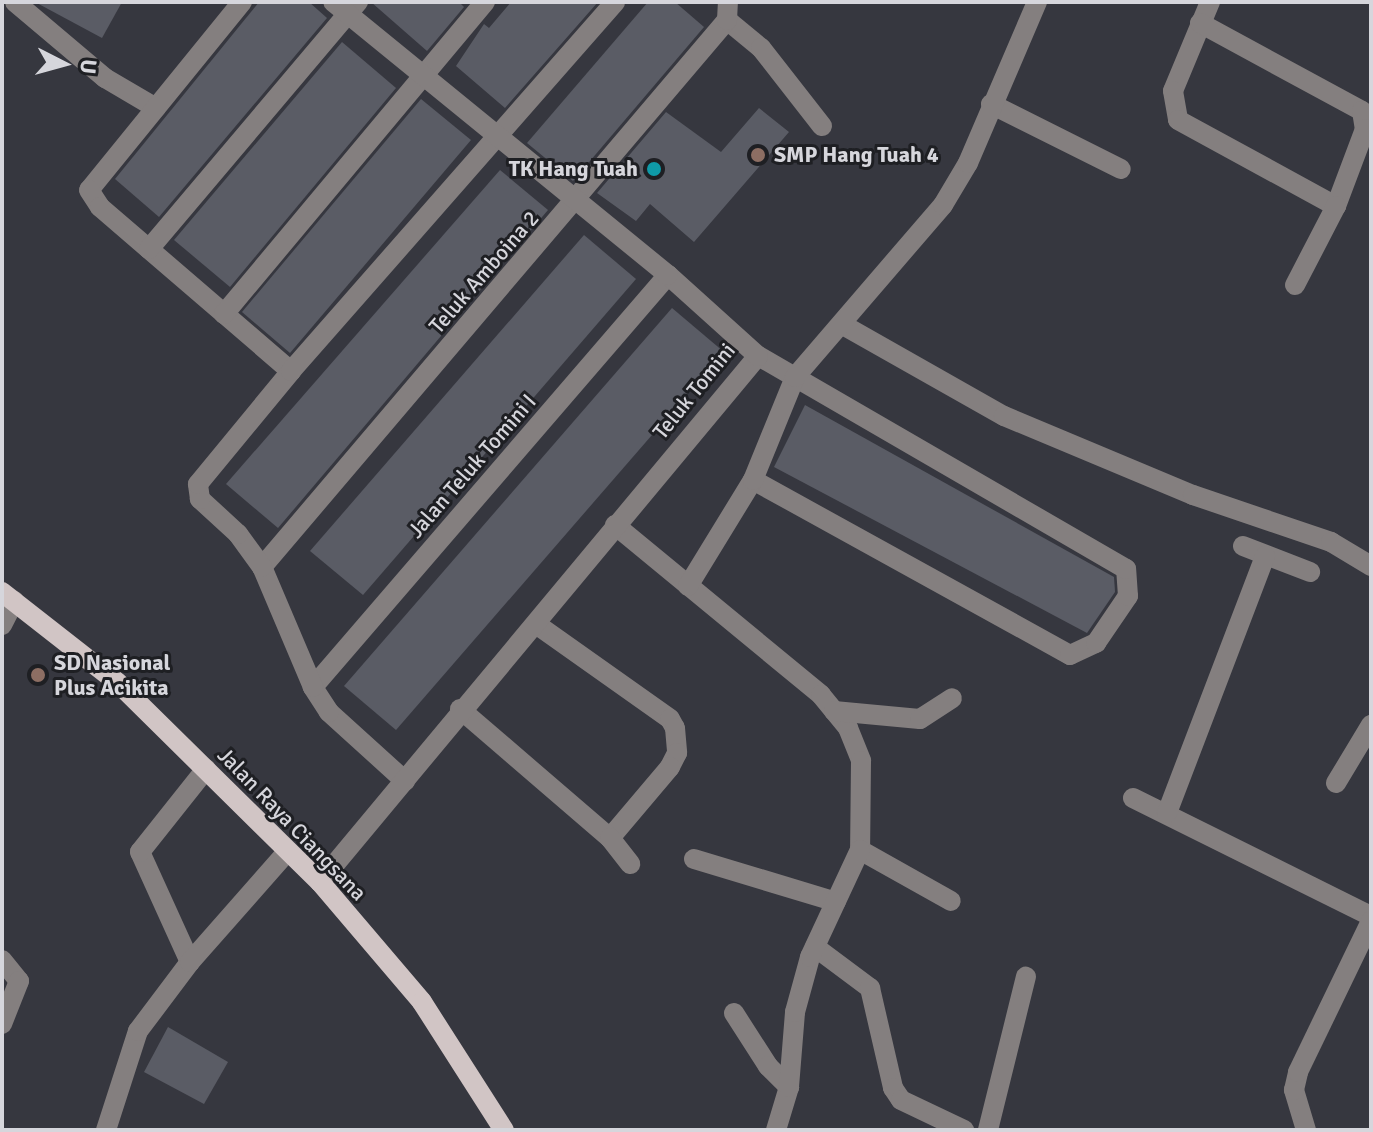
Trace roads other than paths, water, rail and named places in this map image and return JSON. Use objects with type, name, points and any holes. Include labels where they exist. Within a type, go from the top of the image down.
[{"type":"main road","name":"Jalan Raya Ciangsana","points":[[8,597],[118,683],[320,882],[422,1002],[504,1130]]},
{"type":"street","points":[[15,2],[105,78],[156,108]]},
{"type":"street","points":[[242,2],[89,190],[100,207],[291,371]]},
{"type":"street","points":[[224,314],[485,2]]},
{"type":"street","points":[[405,781],[345,732],[313,687],[262,567],[238,534],[200,499],[198,484],[291,371],[615,2]]},
{"type":"street","points":[[688,586],[753,480],[795,377],[843,325],[943,205],[968,163],[1037,2]]},
{"type":"street","points":[[1210,2],[1173,91],[1178,120],[1336,206]]},
{"type":"street","points":[[149,249],[346,6]]},
{"type":"street","name":"Teluk Tomini","points":[[320,882],[405,781],[460,709],[536,624],[758,356],[668,275],[576,202],[346,6]]},
{"type":"street","points":[[727,11],[761,48],[822,126]]},
{"type":"street","name":"Teluk Amboina 2","points":[[262,567],[576,202],[727,11]]},
{"type":"street","points":[[1200,23],[1362,111],[1365,129],[1336,206],[1295,285]]},
{"type":"street","points":[[991,104],[1121,169]]},
{"type":"street","name":"Jalan Teluk Tomini I","points":[[313,687],[668,275]]},
{"type":"street","points":[[843,325],[1004,416],[1193,495],[1331,542],[1371,566]]},
{"type":"street","points":[[753,480],[1070,655],[1096,643],[1128,596],[1126,569],[758,356]]},
{"type":"street","points":[[615,525],[834,711],[848,728],[861,761],[860,850],[815,947],[795,1012],[789,1087],[776,1130]]},
{"type":"street","points":[[1243,546],[1310,572]]},
{"type":"street","points":[[1167,813],[1265,556]]},
{"type":"street","points":[[2,625],[8,597]]},
{"type":"street","points":[[536,624],[670,719],[675,728],[677,753],[670,767],[610,838]]},
{"type":"street","points":[[834,711],[926,719],[952,698]]},
{"type":"street","points":[[460,709],[610,838],[630,864]]},
{"type":"street","points":[[1336,783],[1371,725]]},
{"type":"street","points":[[190,962],[140,852],[206,769]]},
{"type":"street","points":[[1133,798],[1371,918],[1298,1072],[1294,1090],[1306,1130]]},
{"type":"street","points":[[860,850],[951,901]]},
{"type":"street","points":[[106,1130],[138,1031],[190,962],[288,851]]},
{"type":"street","points":[[694,859],[836,902]]},
{"type":"street","points":[[815,947],[870,988],[893,1088],[901,1100],[964,1130]]},
{"type":"street","points":[[2,960],[19,981],[2,1024]]},
{"type":"street","points":[[988,1130],[1026,977]]},
{"type":"street","points":[[734,1013],[768,1066],[789,1087]]},
{"type":"place","name":"SMP Hang Tuah 4","points":[[758,155]]},
{"type":"place","name":"TK Hang Tuah","points":[[654,169]]},
{"type":"place","name":"SD Nasional Plus Acikita","points":[[38,675]]}]
